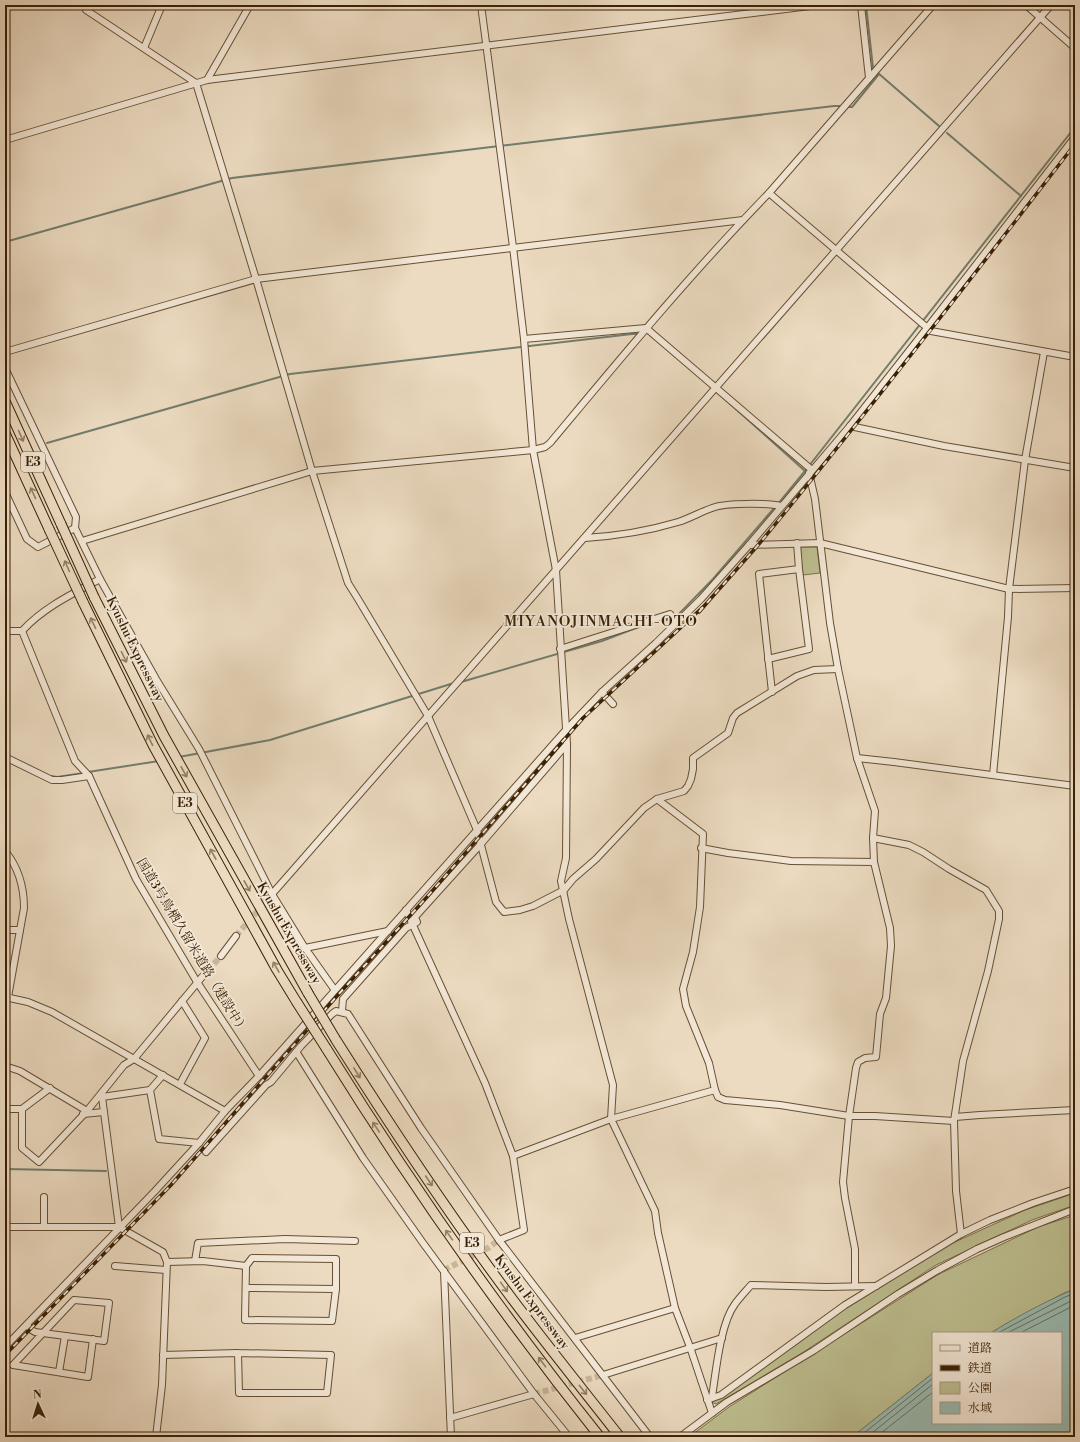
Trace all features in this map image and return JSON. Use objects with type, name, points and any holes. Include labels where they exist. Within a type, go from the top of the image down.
[{"type":"highway","name":"Kyushu Expressway","points":[[5,401],[94,596],[164,736],[308,993],[370,1093],[445,1204],[510,1295],[620,1437]]},
{"type":"highway","name":"Kyushu Expressway","points":[[5,434],[83,602],[155,750],[277,970],[358,1100],[497,1304],[600,1437]]},
{"type":"street","points":[[87,5],[86,10],[196,83],[256,279],[312,471],[348,583],[428,716],[477,830],[496,902],[504,912],[520,910],[533,906],[564,890],[573,879],[596,859],[644,808],[657,799],[684,791],[691,779],[693,758],[728,733],[733,718],[737,713],[792,678],[822,669],[838,669]]},
{"type":"street","points":[[144,48],[162,5]]},
{"type":"street","points":[[207,80],[250,5]]},
{"type":"street","points":[[481,5],[524,339],[533,450],[556,570],[567,744],[566,858],[561,881],[569,918],[613,1085],[611,1118],[655,1211],[658,1234],[675,1308],[709,1398],[712,1413]]},
{"type":"street","points":[[5,140],[207,80],[818,5]]},
{"type":"street","points":[[860,5],[869,78]]},
{"type":"street","points":[[82,541],[312,471],[533,450],[545,447],[550,443],[646,328],[743,220],[769,194],[934,5]]},
{"type":"street","points":[[1026,5],[1075,48]]},
{"type":"street","points":[[272,894],[1051,5]]},
{"type":"street","points":[[5,1347],[199,1143],[225,1111],[259,1076],[334,989],[388,931],[565,731],[602,692],[701,599],[749,546],[781,506],[850,426],[1075,138]]},
{"type":"street","points":[[769,194],[931,331],[1075,357]]},
{"type":"street","points":[[5,352],[256,279],[743,220]]},
{"type":"street","points":[[524,339],[646,328],[716,387],[810,472],[830,623],[838,669],[857,758],[875,811],[873,838],[874,862],[890,928],[891,946],[886,998],[880,1014],[876,1057],[865,1058],[858,1062],[849,1116],[843,1182],[855,1249],[855,1285]]},
{"type":"street","points":[[993,775],[1008,617],[1008,589],[1025,460],[1044,352]]},
{"type":"street","points":[[5,368],[76,517],[75,528],[100,579],[156,679],[199,749],[272,894],[305,948],[334,989]]},
{"type":"street","points":[[850,426],[930,443],[1075,468]]},
{"type":"street","points":[[5,492],[27,539],[38,546],[75,528]]},
{"type":"street","points":[[585,538],[607,537],[680,522],[719,506],[771,503],[781,506]]},
{"type":"street","points":[[768,659],[809,649],[798,569],[797,543]]},
{"type":"street","points":[[749,546],[820,543],[1008,589],[1075,588]]},
{"type":"street","points":[[772,692],[759,574],[798,569]]},
{"type":"street","points":[[5,631],[22,631],[33,619],[47,609],[100,579]]},
{"type":"street","points":[[560,649],[670,614],[676,623]]},
{"type":"street","name":"国道3号鳥栖久留米道路（建設中）","points":[[22,631],[75,761],[89,776],[136,879],[259,1076]]},
{"type":"street","points":[[602,692],[613,704]]},
{"type":"street","points":[[342,1012],[343,999],[406,928],[417,922],[415,917],[480,845],[567,744]]},
{"type":"street","points":[[5,757],[52,780],[89,776]]},
{"type":"street","points":[[857,758],[1075,786]]},
{"type":"street","points":[[657,799],[703,834],[701,848],[700,907],[693,952],[683,989],[686,1006],[709,1063],[718,1097],[725,1100],[780,1105],[849,1116],[955,1119],[980,1114],[1075,1110]]},
{"type":"street","points":[[873,838],[909,846],[923,852],[986,890],[999,911],[999,920],[988,971],[963,1061],[955,1119],[956,1191],[961,1234]]},
{"type":"street","points":[[701,848],[791,861],[874,862]]},
{"type":"street","points":[[5,851],[15,864],[22,880],[24,895],[20,930],[7,997],[28,1002],[52,1012],[225,1111]]},
{"type":"street","points":[[406,910],[485,1083],[513,1156],[524,1230],[500,1240]]},
{"type":"street","points":[[5,930],[20,930]]},
{"type":"street","points":[[305,948],[388,931]]},
{"type":"street","points":[[221,956],[236,936]]},
{"type":"street","points":[[22,1109],[22,1148],[39,1162],[102,1094],[124,1065],[134,1059],[199,979]]},
{"type":"street","points":[[180,1084],[205,1038],[182,1001]]},
{"type":"street","points":[[206,1152],[301,1046],[332,1014],[336,1011],[348,1014],[421,1128],[500,1240],[650,1437]]},
{"type":"street","points":[[297,1052],[364,1158],[423,1243],[534,1394],[569,1437]]},
{"type":"street","points":[[5,1066],[20,1071],[50,1088],[85,1113],[104,1112]]},
{"type":"street","points":[[102,1094],[150,1090],[163,1075]]},
{"type":"street","points":[[5,1109],[22,1109],[50,1088]]},
{"type":"street","points":[[150,1090],[159,1139],[199,1143]]},
{"type":"street","points":[[513,1156],[611,1118],[715,1090]]},
{"type":"street","points":[[102,1094],[119,1227]]},
{"type":"street","points":[[709,1398],[721,1395],[820,1322],[961,1234],[990,1220],[1075,1189]]},
{"type":"street","points":[[44,1197],[44,1227]]},
{"type":"street","points":[[680,1437],[748,1389],[813,1351],[898,1294],[938,1270],[1004,1236],[1075,1209]]},
{"type":"street","points":[[5,1227],[119,1227],[163,1252],[166,1262],[163,1356],[156,1437]]},
{"type":"street","points":[[195,1261],[198,1243],[285,1239],[355,1241]]},
{"type":"street","points":[[252,1258],[336,1259],[336,1290],[332,1321],[245,1320],[246,1288],[246,1266],[252,1258]]},
{"type":"street","points":[[166,1262],[203,1261],[246,1266]]},
{"type":"street","points":[[114,1266],[166,1270]]},
{"type":"street","points":[[444,1270],[451,1437]]},
{"type":"street","points":[[709,1398],[722,1338],[728,1319],[734,1304],[751,1285],[826,1287],[855,1285],[876,1286]]},
{"type":"street","points":[[246,1288],[336,1290]]},
{"type":"street","points":[[26,1325],[35,1332],[43,1333],[65,1336],[93,1339],[104,1341],[108,1303],[74,1300],[43,1333],[13,1365],[88,1377],[93,1339]]},
{"type":"street","points":[[575,1338],[675,1308]]},
{"type":"street","points":[[60,1372],[65,1336]]},
{"type":"street","points":[[603,1375],[722,1338]]},
{"type":"street","points":[[163,1356],[238,1353],[331,1355],[327,1393],[239,1393],[238,1353]]},
{"type":"street","points":[[450,1418],[534,1394]]},
{"type":"green space","points":[[800,547],[817,547],[820,573],[803,575]]},
{"type":"green space","points":[[1075,1193],[1075,1205],[1032,1220],[936,1265],[802,1353],[716,1404],[711,1402],[836,1314],[931,1253],[1025,1210]]},
{"type":"green space","points":[[1075,1215],[1075,1289],[1064,1293],[993,1332],[932,1332],[932,1374],[852,1437],[689,1437],[729,1407],[939,1274],[1038,1227]]},
{"type":"water","points":[[1075,1289],[1075,1437],[852,1437],[932,1374],[932,1424],[1062,1424],[1062,1332],[993,1332],[1054,1298]]},
{"type":"waterway","points":[[866,5],[873,68]]},
{"type":"waterway","points":[[878,73],[939,126]]},
{"type":"waterway","points":[[846,107],[852,107],[879,74]]},
{"type":"waterway","points":[[5,242],[232,178],[842,106]]},
{"type":"waterway","points":[[805,471],[1075,127]]},
{"type":"waterway","points":[[947,133],[1021,196]]},
{"type":"waterway","points":[[47,443],[290,374],[640,334]]},
{"type":"waterway","points":[[709,385],[805,471],[778,504]]},
{"type":"waterway","points":[[675,618],[713,579],[775,507]]},
{"type":"waterway","points":[[461,682],[602,641],[641,626],[671,619]]},
{"type":"waterway","points":[[179,757],[270,740],[454,683]]},
{"type":"waterway","points":[[88,772],[159,761]]},
{"type":"waterway","points":[[51,776],[57,777],[84,773]]},
{"type":"waterway","points":[[5,1169],[106,1171]]},
{"type":"tunnel","points":[[236,936],[272,894]]},
{"type":"tunnel","points":[[202,977],[221,956]]},
{"type":"tunnel","points":[[444,1270],[488,1248],[499,1240]]},
{"type":"tunnel","points":[[534,1394],[603,1375]]},
{"type":"railway","points":[[699,612],[759,544],[839,445],[1075,144]]},
{"type":"railway","points":[[5,1355],[171,1185],[337,996],[427,897],[583,718],[703,607]]},
{"type":"district","name":"MIYANOJINMACHI-OTO","points":[[601,621]]}]
